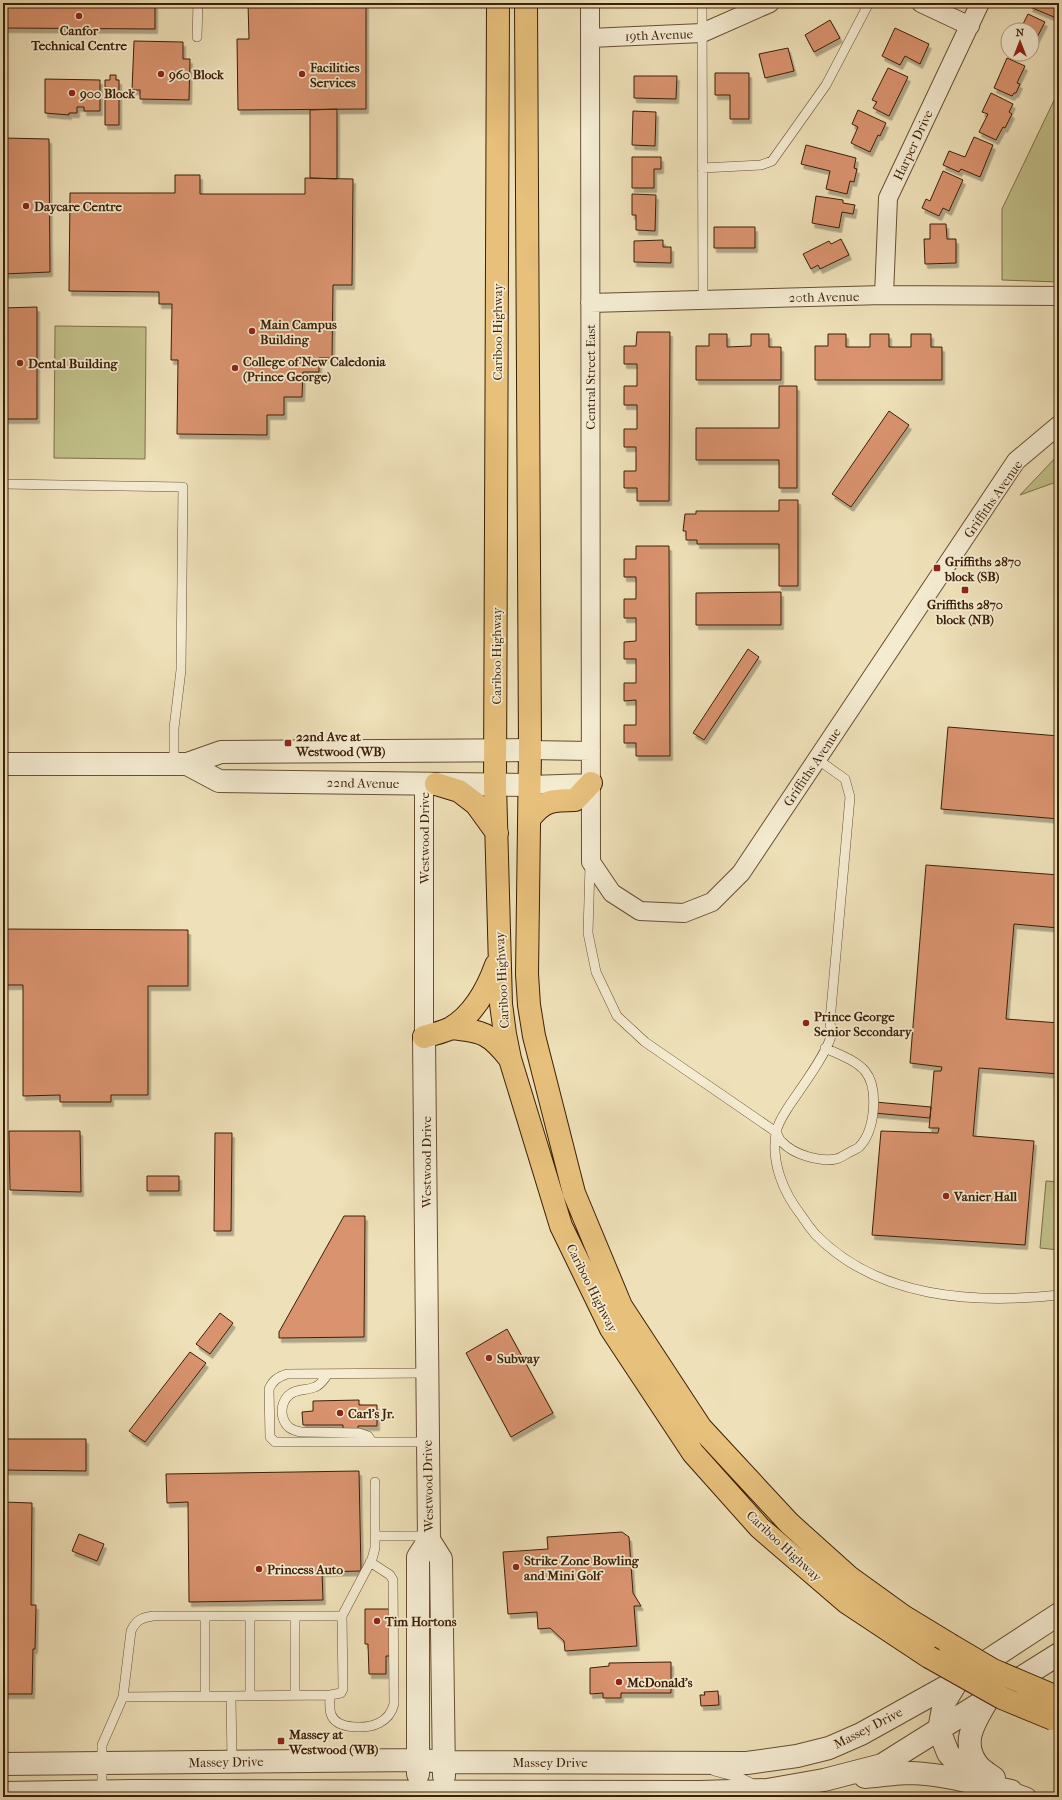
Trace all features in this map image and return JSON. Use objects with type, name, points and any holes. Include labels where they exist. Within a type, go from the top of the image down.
[{"type":"highway","name":"Cariboo Highway","points":[[498,3],[495,784],[501,1004],[510,1059],[561,1226],[611,1329],[693,1452],[760,1528],[846,1602],[929,1657],[1002,1698],[1056,1720]]},
{"type":"highway","name":"Cariboo Highway","points":[[526,3],[530,750],[527,974],[529,1005],[534,1036],[574,1193],[621,1306],[701,1428],[789,1523],[849,1577],[903,1616],[993,1670],[1059,1698]]},
{"type":"highway","points":[[530,818],[538,808],[546,803],[556,800],[575,800],[590,783]]},
{"type":"highway","points":[[430,784],[459,791],[476,804],[497,833]]},
{"type":"highway","points":[[424,1037],[451,1028],[466,1015],[477,1003],[489,985],[499,958]]},
{"type":"highway","points":[[451,1028],[472,1030],[486,1034],[499,1044],[510,1059]]},
{"type":"street","name":"Central Street East","points":[[590,3],[590,751]]},
{"type":"street","name":"19th Avenue","points":[[590,38],[702,33],[770,3]]},
{"type":"street","points":[[921,3],[970,26]]},
{"type":"street","name":"Harper Drive","points":[[884,296],[888,198],[980,3]]},
{"type":"street","name":"20th Avenue","points":[[590,303],[884,296],[1059,296]]},
{"type":"street","name":"Griffiths Avenue","points":[[590,862],[612,893],[640,911],[684,913],[712,902],[741,873],[1016,461],[1059,424]]},
{"type":"street","name":"22nd Avenue","points":[[3,764],[180,764],[221,752],[495,750],[590,751]]},
{"type":"street","points":[[590,751],[590,862]]},
{"type":"street","name":"22nd Avenue","points":[[180,764],[219,781],[530,785],[590,783]]},
{"type":"street","name":"Westwood Drive","points":[[430,784],[424,1037],[429,1538],[441,1559],[444,1762],[443,1794]]},
{"type":"street","name":"Westwood Drive","points":[[418,1794],[418,1557],[429,1538]]},
{"type":"street","name":"Massey Drive","points":[[3,1764],[418,1760],[444,1762],[747,1763],[797,1756],[829,1748],[861,1734],[958,1680],[1059,1614]]},
{"type":"street","points":[[3,1793],[769,1794],[882,1764],[939,1730],[1059,1654]]},
{"type":"street","points":[[958,1680],[944,1703],[939,1730],[948,1753],[962,1769],[1019,1794]]},
{"type":"street","points":[[989,1698],[969,1739],[970,1750],[978,1765],[1019,1794]]},
{"type":"street","points":[[824,1780],[910,1773],[944,1776],[1019,1794]]},
{"type":"lane","points":[[197,36],[198,3]]},
{"type":"lane","points":[[702,3],[704,300]]},
{"type":"lane","points":[[702,168],[761,165],[772,161],[826,84],[869,3]]},
{"type":"lane","points":[[3,484],[182,487],[182,670],[174,728],[180,764]]},
{"type":"lane","points":[[817,759],[845,779],[850,797],[830,1021],[832,1035],[784,1114],[776,1132],[776,1160],[781,1181],[792,1204],[815,1234],[834,1251],[855,1266],[896,1284],[940,1295],[986,1299],[1019,1299],[1059,1295]]},
{"type":"lane","points":[[590,862],[588,933],[596,972],[617,1016],[645,1042],[776,1132],[782,1142],[799,1153],[815,1159],[837,1159],[859,1147],[866,1136],[872,1120],[874,1099],[870,1079],[864,1070],[856,1064],[825,1048]]},
{"type":"lane","points":[[427,1373],[287,1374],[280,1376],[272,1383],[270,1389],[270,1437],[275,1442],[428,1442]]},
{"type":"lane","points":[[328,1374],[320,1385],[314,1388],[293,1392],[284,1401],[281,1410],[286,1426],[292,1430],[301,1432],[364,1434],[368,1436],[372,1442]]},
{"type":"lane","points":[[123,1697],[295,1696],[330,1695],[341,1693],[343,1689],[342,1616],[370,1562],[375,1548],[375,1482]]},
{"type":"lane","points":[[376,1536],[429,1538]]},
{"type":"lane","points":[[330,1695],[331,1714],[337,1722],[343,1726],[370,1726],[379,1723],[388,1716],[393,1709],[393,1580],[390,1575],[370,1562]]},
{"type":"lane","points":[[102,1792],[102,1745],[123,1697],[131,1631],[141,1618],[153,1616],[342,1616]]},
{"type":"lane","points":[[205,1616],[205,1696]]},
{"type":"lane","points":[[250,1616],[250,1696]]},
{"type":"lane","points":[[295,1616],[295,1696]]},
{"type":"lane","points":[[231,1696],[232,1762]]},
{"type":"lane","points":[[685,1763],[741,1778],[769,1794]]},
{"type":"lane","points":[[809,1797],[824,1780]]},
{"type":"shaded area","points":[[1059,90],[1059,282],[1002,280],[1002,209]]},
{"type":"shaded area","points":[[55,326],[146,327],[145,459],[54,458]]},
{"type":"shaded area","points":[[1059,454],[1059,481],[1020,495]]},
{"type":"shaded area","points":[[1046,1181],[1059,1182],[1059,1250],[1040,1248]]},
{"type":"building","name":"Canfor Technical Centre","points":[[3,3],[155,3],[155,29],[3,28]]},
{"type":"building","name":"Facilities Services","points":[[248,3],[366,3],[366,109],[238,110],[237,39],[249,39]]},
{"type":"building","points":[[1032,3],[1059,3],[1059,5],[1054,17],[1030,7]]},
{"type":"building","points":[[1028,14],[1045,22],[1040,32],[1040,22],[1024,22]]},
{"type":"building","points":[[830,20],[840,38],[814,52],[805,35]]},
{"type":"building","points":[[895,28],[929,44],[920,64],[905,56],[900,65],[882,56]]},
{"type":"building","name":"960 Block","points":[[134,41],[183,42],[183,59],[190,59],[189,100],[140,99],[140,90],[132,90]]},
{"type":"building","points":[[788,48],[794,71],[765,78],[759,54]]},
{"type":"building","points":[[1005,62],[1016,62],[1025,66],[1017,83],[1020,84],[1016,93],[1012,96],[994,88]]},
{"type":"building","points":[[888,68],[908,77],[889,116],[873,108],[877,102],[872,100]]},
{"type":"building","points":[[715,73],[749,73],[749,119],[730,119],[730,95],[715,95]]},
{"type":"building","points":[[110,75],[116,75],[116,80],[119,80],[119,125],[105,125],[105,80],[110,80]]},
{"type":"building","points":[[634,76],[677,76],[676,99],[634,98]]},
{"type":"building","name":"900 Block","points":[[45,79],[100,80],[100,111],[84,111],[84,107],[77,107],[77,113],[69,113],[69,115],[45,113]]},
{"type":"building","points":[[991,93],[1013,104],[1009,112],[1012,114],[1005,128],[1003,127],[996,140],[979,132],[988,114],[982,112]]},
{"type":"building","points":[[337,109],[337,179],[310,178],[310,110]]},
{"type":"building","points":[[858,110],[886,123],[880,136],[878,135],[870,152],[851,143],[858,127],[852,124]]},
{"type":"building","points":[[633,111],[656,112],[655,146],[632,145]]},
{"type":"building","points":[[974,137],[993,145],[980,177],[961,169],[959,172],[943,165],[949,151],[965,157]]},
{"type":"building","name":"Daycare Centre","points":[[3,138],[49,139],[50,272],[3,274]]},
{"type":"building","points":[[806,145],[856,158],[854,168],[857,169],[854,182],[850,181],[847,194],[826,189],[830,171],[801,164]]},
{"type":"building","points":[[632,157],[661,157],[661,169],[654,169],[654,188],[632,188]]},
{"type":"building","points":[[943,171],[963,180],[949,211],[943,208],[939,216],[922,208],[926,199],[930,201]]},
{"type":"building","name":"Main Campus Building","points":[[175,175],[200,175],[200,194],[305,194],[305,178],[353,179],[352,285],[333,285],[332,358],[319,358],[319,372],[303,372],[302,397],[284,397],[284,415],[267,415],[267,435],[177,434],[178,360],[171,360],[172,304],[159,304],[159,292],[69,291],[70,193],[175,193]]},
{"type":"building","points":[[632,194],[656,195],[655,231],[636,230],[636,215],[632,215]]},
{"type":"building","points":[[816,196],[843,200],[843,203],[855,205],[853,214],[842,212],[839,228],[812,223]]},
{"type":"building","points":[[930,224],[946,224],[947,239],[956,239],[956,263],[925,264],[924,239],[930,239]]},
{"type":"building","points":[[714,227],[755,227],[755,248],[714,248]]},
{"type":"building","points":[[841,239],[849,255],[820,269],[818,265],[811,269],[803,254],[829,241],[831,244]]},
{"type":"building","points":[[663,240],[663,247],[671,247],[671,263],[634,262],[634,241]]},
{"type":"building","name":"Dental Building","points":[[37,307],[37,419],[3,419],[3,308]]},
{"type":"building","points":[[637,332],[670,332],[669,501],[637,501],[637,488],[624,488],[624,471],[636,471],[636,447],[624,447],[624,429],[637,429],[637,405],[624,405],[624,386],[637,386],[637,364],[624,364],[624,346],[636,346]]},
{"type":"building","points":[[709,334],[727,334],[727,347],[751,346],[751,334],[769,334],[769,347],[781,347],[781,380],[696,380],[696,346],[709,346]]},
{"type":"building","points":[[828,334],[846,334],[846,347],[870,347],[870,334],[889,334],[889,347],[911,347],[911,334],[931,334],[931,347],[942,347],[942,380],[815,380],[815,346],[828,346]]},
{"type":"building","points":[[779,386],[797,386],[797,488],[779,488],[779,460],[696,460],[696,428],[779,428]]},
{"type":"building","points":[[889,411],[909,425],[851,507],[832,494]]},
{"type":"building","points":[[779,500],[798,500],[798,586],[779,586],[779,544],[697,544],[697,540],[686,540],[686,531],[683,531],[685,514],[696,514],[696,511],[779,511]]},
{"type":"building","points":[[636,546],[669,546],[670,756],[636,756],[636,743],[624,743],[624,725],[636,725],[636,700],[624,701],[624,683],[636,683],[636,659],[624,659],[624,642],[636,641],[636,618],[624,618],[624,599],[636,599],[636,577],[624,577],[624,559],[636,559]]},
{"type":"building","points":[[781,592],[781,625],[696,625],[696,593]]},
{"type":"building","points":[[748,649],[759,657],[704,740],[693,733]]},
{"type":"building","points":[[948,727],[1059,736],[1059,819],[941,809]]},
{"type":"building","name":"Prince George Senior Secondary","points":[[926,865],[1059,875],[1059,928],[1014,924],[1006,1019],[1059,1023],[1059,1074],[979,1068],[973,1136],[1034,1141],[1025,1245],[872,1235],[881,1131],[938,1133],[939,1128],[929,1128],[934,1071],[941,1071],[942,1067],[910,1063]]},
{"type":"building","points":[[3,929],[188,930],[188,986],[148,986],[148,1095],[111,1095],[111,1102],[60,1102],[60,1095],[23,1096],[23,985],[3,985]]},
{"type":"building","points":[[875,1102],[931,1107],[930,1118],[874,1113]]},
{"type":"building","points":[[9,1131],[80,1131],[81,1192],[10,1190]]},
{"type":"building","points":[[215,1133],[232,1133],[231,1231],[214,1231]]},
{"type":"building","points":[[147,1176],[179,1176],[179,1191],[147,1191]]},
{"type":"building","points":[[344,1216],[365,1216],[364,1337],[279,1338],[279,1332]]},
{"type":"building","points":[[220,1313],[233,1323],[210,1354],[196,1344]]},
{"type":"building","points":[[507,1329],[553,1413],[511,1437],[466,1353]]},
{"type":"building","points":[[190,1352],[206,1363],[145,1442],[129,1431]]},
{"type":"building","points":[[359,1400],[359,1405],[377,1405],[377,1426],[358,1426],[358,1429],[343,1429],[343,1425],[303,1425],[302,1412],[313,1411],[313,1401]]},
{"type":"building","points":[[3,1439],[86,1439],[86,1471],[3,1470]]},
{"type":"building","points":[[359,1471],[361,1571],[322,1572],[323,1600],[189,1602],[188,1502],[167,1503],[166,1474]]},
{"type":"building","points":[[3,1502],[32,1503],[31,1605],[36,1605],[32,1694],[3,1694]]},
{"type":"building","points":[[622,1532],[629,1537],[633,1593],[641,1606],[634,1606],[637,1646],[565,1651],[564,1641],[550,1628],[538,1629],[537,1612],[508,1614],[503,1552],[548,1549],[547,1537]]},
{"type":"building","points":[[79,1534],[104,1544],[97,1561],[72,1551]]},
{"type":"building","points":[[365,1609],[390,1609],[390,1656],[386,1656],[386,1674],[369,1674],[368,1644],[365,1644]]},
{"type":"building","points":[[671,1662],[671,1693],[621,1693],[621,1698],[603,1698],[603,1693],[590,1694],[590,1668],[609,1666],[609,1663]]},
{"type":"building","points":[[718,1691],[719,1705],[701,1706],[700,1695],[705,1695],[704,1692]]},
{"type":"place","name":"Canfor Technical Centre","points":[[79,16]]},
{"type":"place","name":"960 Block","points":[[161,74]]},
{"type":"place","name":"Facilities Services","points":[[302,74]]},
{"type":"place","name":"900 Block","points":[[72,93]]},
{"type":"place","name":"Daycare Centre","points":[[26,206]]},
{"type":"place","name":"Main Campus Building","points":[[252,331]]},
{"type":"place","name":"Dental Building","points":[[20,363]]},
{"type":"place","name":"College of New Caledonia (Prince George)","points":[[235,368]]},
{"type":"place","name":"Griffiths 2870 block (SB)","points":[[937,568]]},
{"type":"place","name":"Griffiths 2870 block (NB)","points":[[965,590]]},
{"type":"place","name":"22nd Ave at Westwood (WB)","points":[[288,743]]},
{"type":"place","name":"Prince George Senior Secondary","points":[[806,1023]]},
{"type":"place","name":"Vanier Hall","points":[[946,1196]]},
{"type":"place","name":"Subway","points":[[489,1358]]},
{"type":"place","name":"Carl's Jr.","points":[[340,1413]]},
{"type":"place","name":"Strike Zone Bowling and Mini Golf","points":[[516,1567]]},
{"type":"place","name":"Princess Auto","points":[[259,1569]]},
{"type":"place","name":"Tim Hortons","points":[[377,1621]]},
{"type":"place","name":"McDonald's","points":[[619,1682]]},
{"type":"place","name":"Massey at Westwood (WB)","points":[[281,1741]]}]
